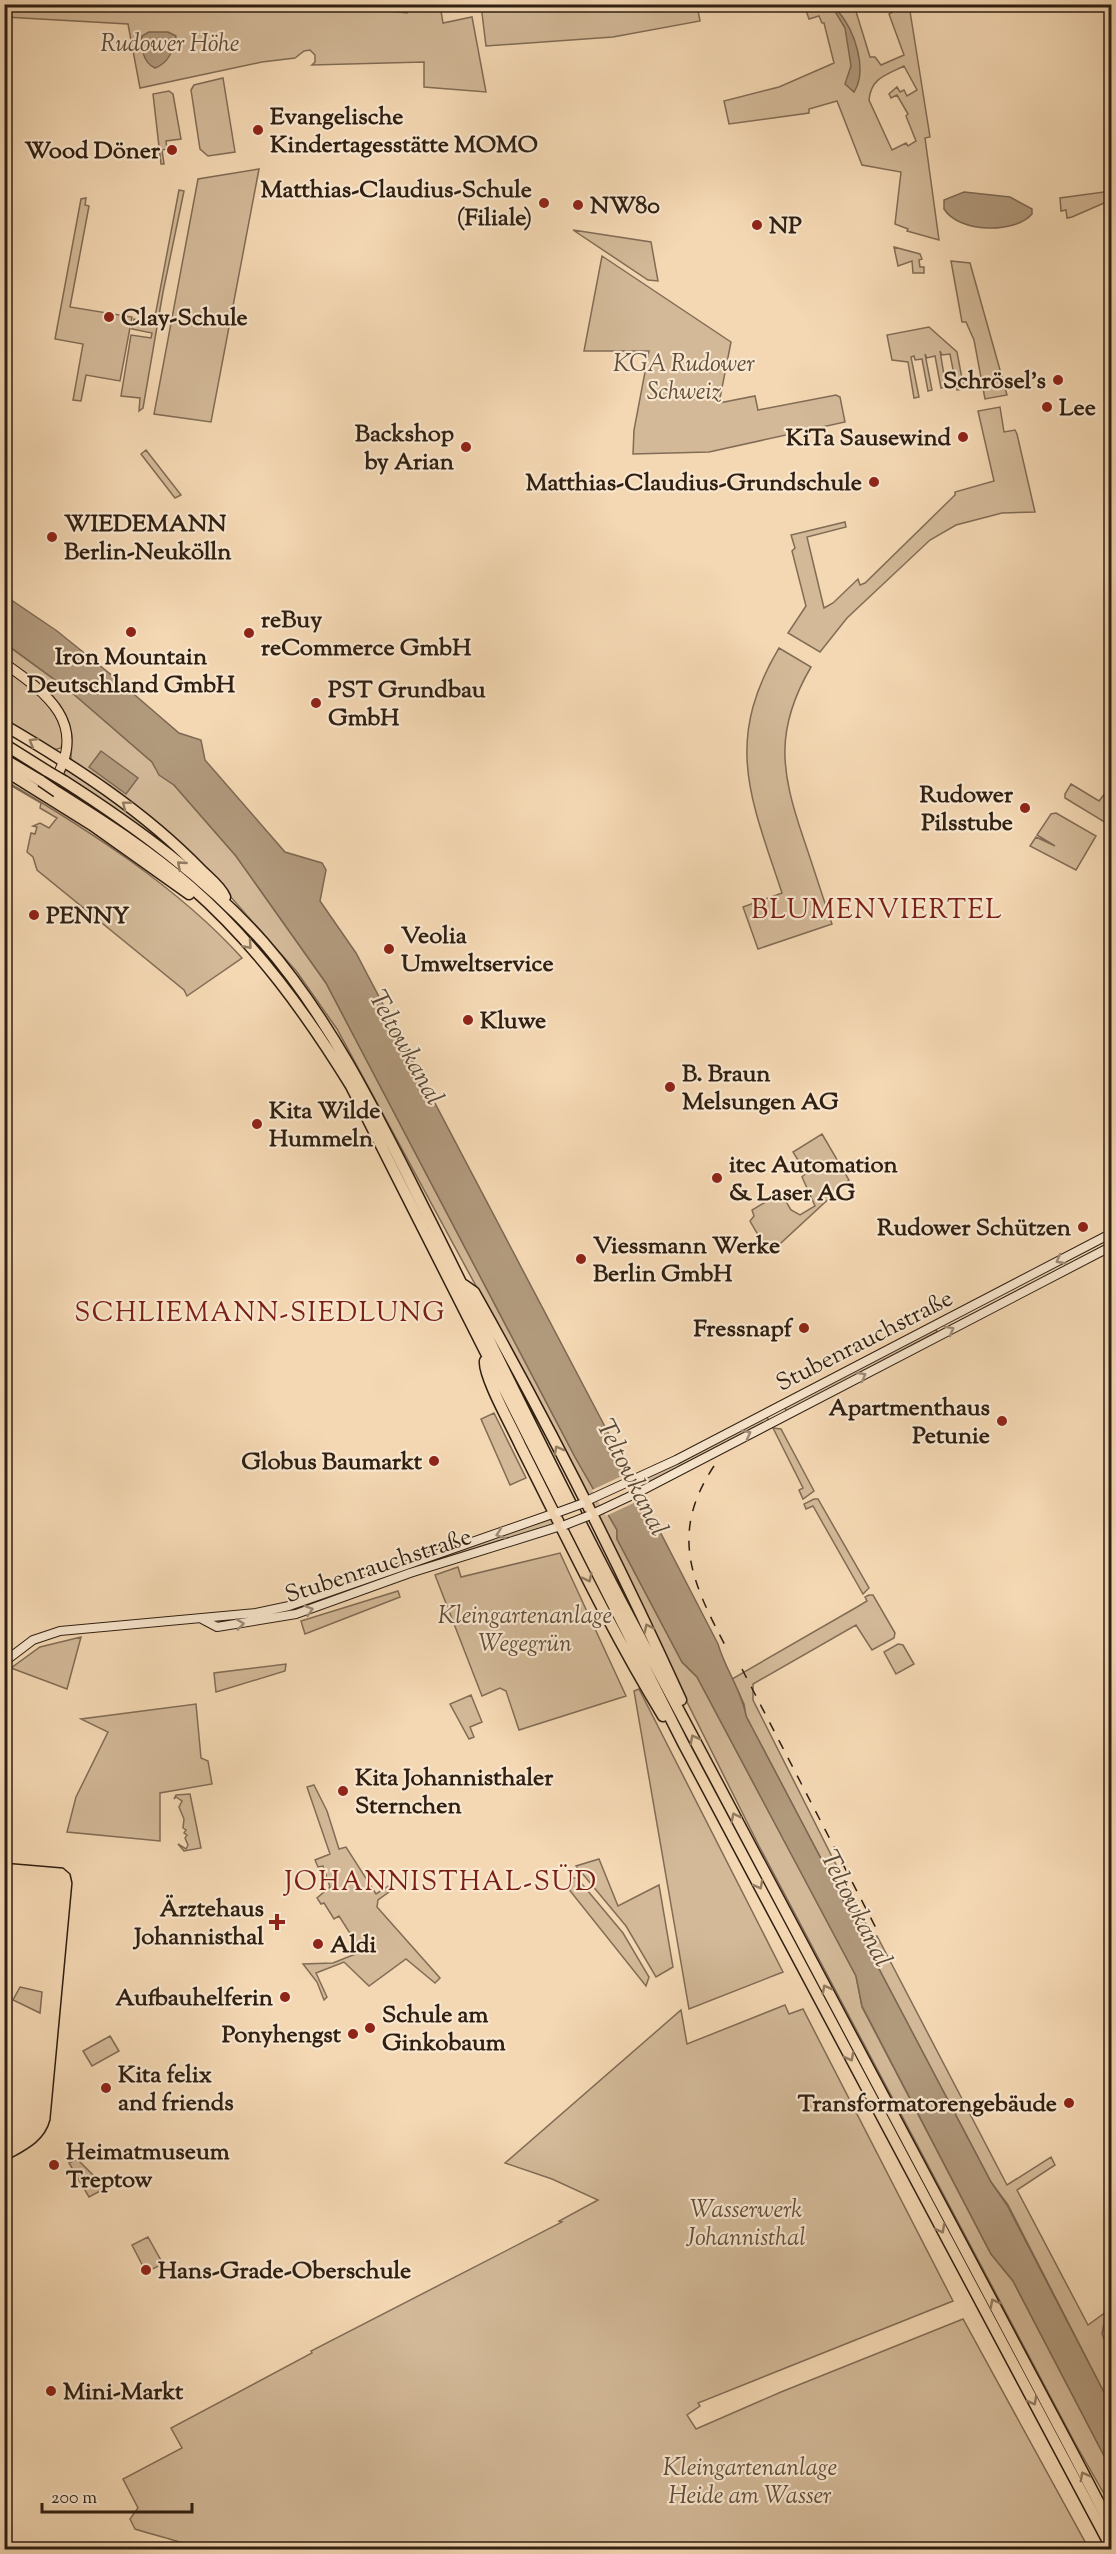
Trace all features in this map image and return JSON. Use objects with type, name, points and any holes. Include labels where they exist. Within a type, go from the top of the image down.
[{"type":"highway","points":[[4,725],[64,760],[157,828],[225,894],[226,903]]},
{"type":"highway","points":[[4,744],[117,816],[164,851],[226,903],[265,945],[293,980],[338,1046],[461,1283],[612,1583],[1112,2528]]},
{"type":"highway","points":[[4,759],[162,863],[208,902],[286,988],[323,1040],[351,1086],[683,1743],[1112,2549]]},
{"type":"highway","points":[[4,770],[114,840],[198,900],[208,902]]},
{"type":"highway","points":[[461,1283],[474,1292],[593,1514],[686,1710],[685,1721]]},
{"type":"highway","points":[[486,1355],[484,1365],[499,1402],[635,1670],[675,1736],[683,1743]]},
{"type":"main road","points":[[4,663],[33,683],[60,711],[67,731],[64,760],[44,789],[44,794]]},
{"type":"main road","name":"Stubenrauchstraße","points":[[201,1618],[217,1627],[303,1612],[400,1572],[586,1501],[676,1460],[1112,1233]]},
{"type":"main road","name":"Stubenrauchstraße","points":[[4,1662],[23,1645],[40,1636],[89,1627],[275,1610],[563,1526],[639,1492],[1112,1246]]},
{"type":"green space","name":"Rudower Höhe","points":[[322,4],[407,13],[408,5],[440,5],[443,23],[472,17],[486,92],[424,87],[424,62],[312,65],[315,62],[315,55],[310,50],[304,51],[295,58],[262,62],[140,88],[128,24],[5,17],[4,5]]},
{"type":"green space","points":[[481,5],[697,5],[700,21],[613,37],[486,46]]},
{"type":"green space","points":[[804,5],[854,5],[870,57],[875,57],[881,65],[904,55],[889,14],[904,5],[909,5],[930,137],[925,138],[939,240],[907,231],[908,229],[895,224],[901,172],[862,165],[837,101],[809,109],[809,113],[729,124],[724,101],[779,87],[834,63],[824,23],[819,16],[809,19]],"holes":[[[904,66],[917,90],[907,96],[904,90],[900,92],[897,87],[889,94],[891,98],[897,95],[908,114],[906,116],[916,141],[908,146],[906,143],[892,150],[869,100],[870,93],[880,78]]]},
{"type":"green space","points":[[223,78],[235,152],[208,156],[200,149],[191,90],[194,85]]},
{"type":"green space","points":[[169,91],[173,94],[181,139],[166,141],[167,149],[162,150],[164,164],[161,164],[153,94]]},
{"type":"green space","points":[[259,169],[211,422],[154,414],[198,179]]},
{"type":"green space","points":[[179,190],[184,191],[163,292],[143,408],[139,411],[140,398],[121,396],[131,335],[151,338],[152,333],[132,329],[134,319],[154,322]]},
{"type":"green space","points":[[1111,191],[1111,200],[1072,217],[1067,218],[1066,210],[1061,211],[1060,198]]},
{"type":"green space","points":[[86,198],[85,205],[89,206],[70,307],[132,317],[120,381],[86,375],[81,401],[73,400],[83,344],[55,339],[81,199]]},
{"type":"green space","points":[[573,230],[651,242],[658,281],[648,280]]},
{"type":"green space","points":[[894,247],[920,254],[922,259],[919,260],[920,267],[924,267],[924,273],[913,273],[912,261],[898,266]]},
{"type":"green space","name":"KGA Rudower Schweiz","points":[[602,256],[731,342],[719,403],[755,396],[758,410],[836,395],[840,397],[845,422],[709,452],[633,454],[634,430],[649,351],[584,351]]},
{"type":"green space","points":[[951,261],[970,263],[1007,395],[985,399],[974,340],[966,322],[962,322]]},
{"type":"green space","points":[[929,327],[957,352],[964,389],[957,390],[950,354],[942,355],[940,351],[946,387],[941,388],[935,356],[927,358],[925,354],[932,390],[928,391],[922,359],[915,360],[914,356],[911,357],[919,397],[914,398],[908,362],[892,360],[887,335]]},
{"type":"green space","points":[[1000,407],[1004,432],[1015,430],[1017,434],[1035,512],[1002,513],[956,525],[930,540],[847,618],[820,652],[788,633],[806,606],[792,551],[795,548],[791,535],[845,522],[846,527],[807,537],[824,608],[833,603],[858,579],[860,585],[865,583],[955,495],[955,492],[994,481],[978,411]]},
{"type":"green space","points":[[146,450],[181,495],[175,498],[141,454]]},
{"type":"green space","points":[[4,643],[70,691],[152,762],[160,775],[174,785],[236,856],[326,983],[575,1457],[617,1530],[617,1539],[682,1662],[697,1677],[856,1976],[862,2007],[991,2254],[1013,2281],[1111,2469],[1111,2506],[1075,2443],[759,1846],[516,1360],[337,1029],[297,972],[207,870],[71,759],[72,735],[63,710],[47,690],[5,658]]},
{"type":"green space","points":[[779,648],[811,667],[799,690],[786,731],[786,771],[796,814],[832,924],[758,949],[743,907],[782,893],[753,799],[748,771],[747,742],[751,713],[762,682]]},
{"type":"green space","points":[[5,670],[36,692],[55,712],[61,723],[63,735],[61,748],[54,750],[5,722]]},
{"type":"green space","points":[[66,769],[125,808],[170,847],[64,774]]},
{"type":"green space","points":[[4,780],[99,839],[160,883],[217,932],[242,958],[187,996],[184,990],[37,870],[33,857],[27,852],[31,833],[35,834],[37,827],[33,826],[40,823],[49,828],[57,818],[40,808],[41,803]]},
{"type":"green space","points":[[1071,784],[1099,801],[1110,787],[1111,826],[1065,798]]},
{"type":"green space","points":[[1056,813],[1096,836],[1076,870],[1030,846],[1036,837],[1055,846],[1037,835],[1051,814]]},
{"type":"green space","points":[[822,1134],[849,1180],[769,1254],[750,1221],[754,1216],[752,1210],[781,1193],[791,1210],[800,1215],[815,1206],[802,1177],[806,1173],[793,1152]]},
{"type":"green space","points":[[936,1329],[937,1332],[787,1412],[784,1406]]},
{"type":"green space","points":[[494,1413],[526,1478],[510,1485],[481,1419]]},
{"type":"green space","points":[[766,1415],[769,1421],[638,1490],[635,1483]]},
{"type":"green space","points":[[773,1428],[781,1429],[814,1491],[803,1499],[799,1490],[803,1488]]},
{"type":"green space","points":[[818,1499],[869,1588],[863,1594],[813,1506],[806,1509],[804,1504]]},
{"type":"green space","points":[[553,1517],[557,1524],[410,1569]]},
{"type":"green space","name":"Kleingartenanlage Wegegrün","points":[[560,1553],[626,1696],[519,1730],[506,1691],[500,1688],[482,1696],[435,1575],[458,1567],[461,1577]]},
{"type":"green space","points":[[398,1591],[400,1597],[305,1634],[301,1621]]},
{"type":"green space","points":[[873,1595],[895,1633],[894,1638],[872,1650],[856,1625],[753,1684],[753,1700],[872,1936],[877,1936],[1007,2185],[1051,2157],[1055,2165],[1017,2190],[1088,2325],[1106,2312],[1102,2334],[1111,2357],[1111,2406],[1008,2205],[991,2182],[746,1716],[744,1704],[732,1679],[867,1601],[865,1597]]},
{"type":"green space","points":[[81,1637],[67,1689],[11,1668],[40,1647]]},
{"type":"green space","points":[[898,1644],[903,1645],[914,1664],[896,1674],[884,1652]]},
{"type":"green space","points":[[286,1664],[285,1671],[216,1692],[214,1673]]},
{"type":"green space","points":[[639,1689],[783,1972],[689,2009],[634,1691]]},
{"type":"green space","points":[[471,1695],[482,1722],[470,1727],[474,1737],[469,1739],[450,1704]]},
{"type":"green space","points":[[196,1704],[201,1758],[208,1761],[212,1784],[160,1793],[160,1841],[67,1832],[76,1797],[108,1732],[81,1719]]},
{"type":"green space","points":[[314,1785],[327,1811],[339,1849],[346,1847],[376,1894],[390,1885],[393,1889],[378,1900],[377,1907],[440,1978],[435,1983],[406,1959],[369,1986],[344,1962],[316,1973],[327,1997],[324,2000],[317,1982],[303,1964],[333,1963],[358,1953],[355,1941],[339,1916],[334,1919],[324,1903],[321,1904],[317,1898],[330,1887],[323,1866],[318,1867],[315,1860],[330,1854],[307,1787]]},
{"type":"green space","points":[[190,1794],[201,1848],[184,1851],[178,1844],[186,1849],[188,1845],[185,1838],[187,1835],[184,1833],[186,1830],[183,1828],[184,1819],[179,1807],[182,1801],[176,1797],[174,1799],[176,1795]]},
{"type":"green space","points":[[599,1859],[618,1906],[659,1885],[673,1967],[656,1977],[626,1926],[576,1866]]},
{"type":"green space","points":[[573,1878],[577,1878],[623,1933],[649,1977],[646,1986],[567,1887]]},
{"type":"green space","points":[[20,1987],[42,1992],[40,2013],[13,2000]]},
{"type":"green space","name":"Wasserwerk Johannisthal","points":[[785,2005],[789,2014],[803,2009],[953,2301],[698,2403],[700,2406],[687,2415],[696,2429],[781,2392],[963,2319],[1089,2549],[198,2550],[135,2529],[130,2519],[138,2508],[123,2479],[182,2448],[171,2428],[312,2353],[311,2351],[562,2222],[559,2221],[598,2200],[552,2179],[505,2163],[681,2010],[687,2044]]},
{"type":"green space","points":[[110,2036],[119,2051],[92,2066],[83,2051]]},
{"type":"green space","points":[[77,2159],[105,2187],[104,2189],[89,2197],[69,2163]]},
{"type":"green space","points":[[148,2237],[163,2264],[146,2272],[132,2245]]},
{"type":"shaded area","points":[[838,11],[850,29],[858,51],[860,73],[854,92],[845,84],[851,66],[845,28],[836,13]]},
{"type":"shaded area","points":[[149,32],[168,32],[176,36],[170,55],[164,63],[155,68],[145,59],[143,50],[142,36]]},
{"type":"shaded area","points":[[964,192],[1010,197],[1032,209],[1032,214],[1024,221],[1001,228],[962,223],[951,217],[944,209],[944,200]]},
{"type":"shaded area","points":[[4,595],[57,631],[179,733],[201,740],[205,760],[285,852],[322,863],[326,870],[320,901],[356,953],[612,1440],[627,1484],[640,1505],[655,1522],[718,1644],[741,1698],[746,1716],[991,2182],[1007,2205],[1111,2406],[1111,2469],[1013,2281],[991,2254],[862,2006],[856,1976],[697,1677],[682,1662],[617,1539],[617,1530],[575,1457],[326,983],[236,856],[174,785],[159,775],[152,762],[70,691],[5,643]]},
{"type":"shaded area","points":[[101,751],[138,778],[126,794],[89,767]]},
{"type":"pier","points":[[626,1474],[640,1500],[606,1516],[592,1490]]},
{"type":"tram line","points":[[4,1863],[63,1868],[70,1874],[72,1883],[50,2120],[38,2140],[4,2162]]},
{"type":"railway","points":[[714,1466],[700,1491],[692,1515],[689,1537],[690,1559],[704,1603],[727,1649]]},
{"type":"railway","points":[[742,1669],[878,1932]]},
{"type":"place","name":"Evangelische Kindertagesstätte MOMO","points":[[258,130]]},
{"type":"place","name":"Wood Döner","points":[[172,150]]},
{"type":"place","name":"Matthias-Claudius-Schule (Filiale)","points":[[544,203]]},
{"type":"place","name":"NW80","points":[[578,205]]},
{"type":"place","name":"NP","points":[[757,225]]},
{"type":"place","name":"Clay-Schule","points":[[109,317]]},
{"type":"place","name":"Schrösel’s","points":[[1058,380]]},
{"type":"place","name":"Lee","points":[[1047,407]]},
{"type":"place","name":"KiTa Sausewind","points":[[963,437]]},
{"type":"place","name":"Backshop by Arian","points":[[466,447]]},
{"type":"place","name":"Matthias-Claudius-Grundschule","points":[[874,482]]},
{"type":"place","name":"WIEDEMANN Berlin-Neukölln","points":[[52,537]]},
{"type":"place","name":"Iron Mountain Deutschland GmbH","points":[[131,632]]},
{"type":"place","name":"reBuy reCommerce GmbH","points":[[249,633]]},
{"type":"place","name":"PST Grundbau GmbH","points":[[316,703]]},
{"type":"place","name":"Rudower Pilsstube","points":[[1025,808]]},
{"type":"place","name":"PENNY","points":[[34,915]]},
{"type":"place","name":"Veolia Umweltservice","points":[[389,949]]},
{"type":"place","name":"Kluwe","points":[[468,1020]]},
{"type":"place","name":"B. Braun Melsungen AG","points":[[670,1087]]},
{"type":"place","name":"Kita Wilde Hummeln","points":[[257,1124]]},
{"type":"place","name":"itec Automation & Laser AG","points":[[717,1178]]},
{"type":"place","name":"Rudower Schützen","points":[[1083,1227]]},
{"type":"place","name":"Viessmann Werke Berlin GmbH","points":[[581,1259]]},
{"type":"place","name":"Fressnapf","points":[[804,1328]]},
{"type":"place","name":"Apartmenthaus Petunie","points":[[1002,1421]]},
{"type":"place","name":"Globus Baumarkt","points":[[434,1461]]},
{"type":"place","name":"Kita Johannisthaler Sternchen","points":[[343,1791]]},
{"type":"place","name":"Ärztehaus Johannisthal","points":[[277,1922]]},
{"type":"place","name":"Aldi","points":[[318,1944]]},
{"type":"place","name":"Aufbauhelferin","points":[[285,1997]]},
{"type":"place","name":"Schule am Ginkobaum","points":[[370,2028]]},
{"type":"place","name":"Ponyhengst","points":[[353,2034]]},
{"type":"place","name":"Kita felix and friends","points":[[106,2088]]},
{"type":"place","name":"Transformatorengebäude","points":[[1069,2103]]},
{"type":"place","name":"Heimatmuseum Treptow","points":[[54,2165]]},
{"type":"place","name":"Hans-Grade-Oberschule","points":[[146,2270]]},
{"type":"place","name":"Mini-Markt","points":[[51,2391]]},
{"type":"district","name":"BLUMENVIERTEL","points":[[877,909]]},
{"type":"district","name":"SCHLIEMANN-SIEDLUNG","points":[[260,1312]]},
{"type":"district","name":"JOHANNISTHAL-SÜD","points":[[441,1881]]},
{"type":"water label","name":"Teltowkanal","points":[[407,1047]]},
{"type":"water label","name":"Teltowkanal","points":[[633,1477]]},
{"type":"water label","name":"Teltowkanal","points":[[857,1908]]},
{"type":"park label","name":"Kleingartenanlage Heide am Wasser","points":[[750,2481]]}]
